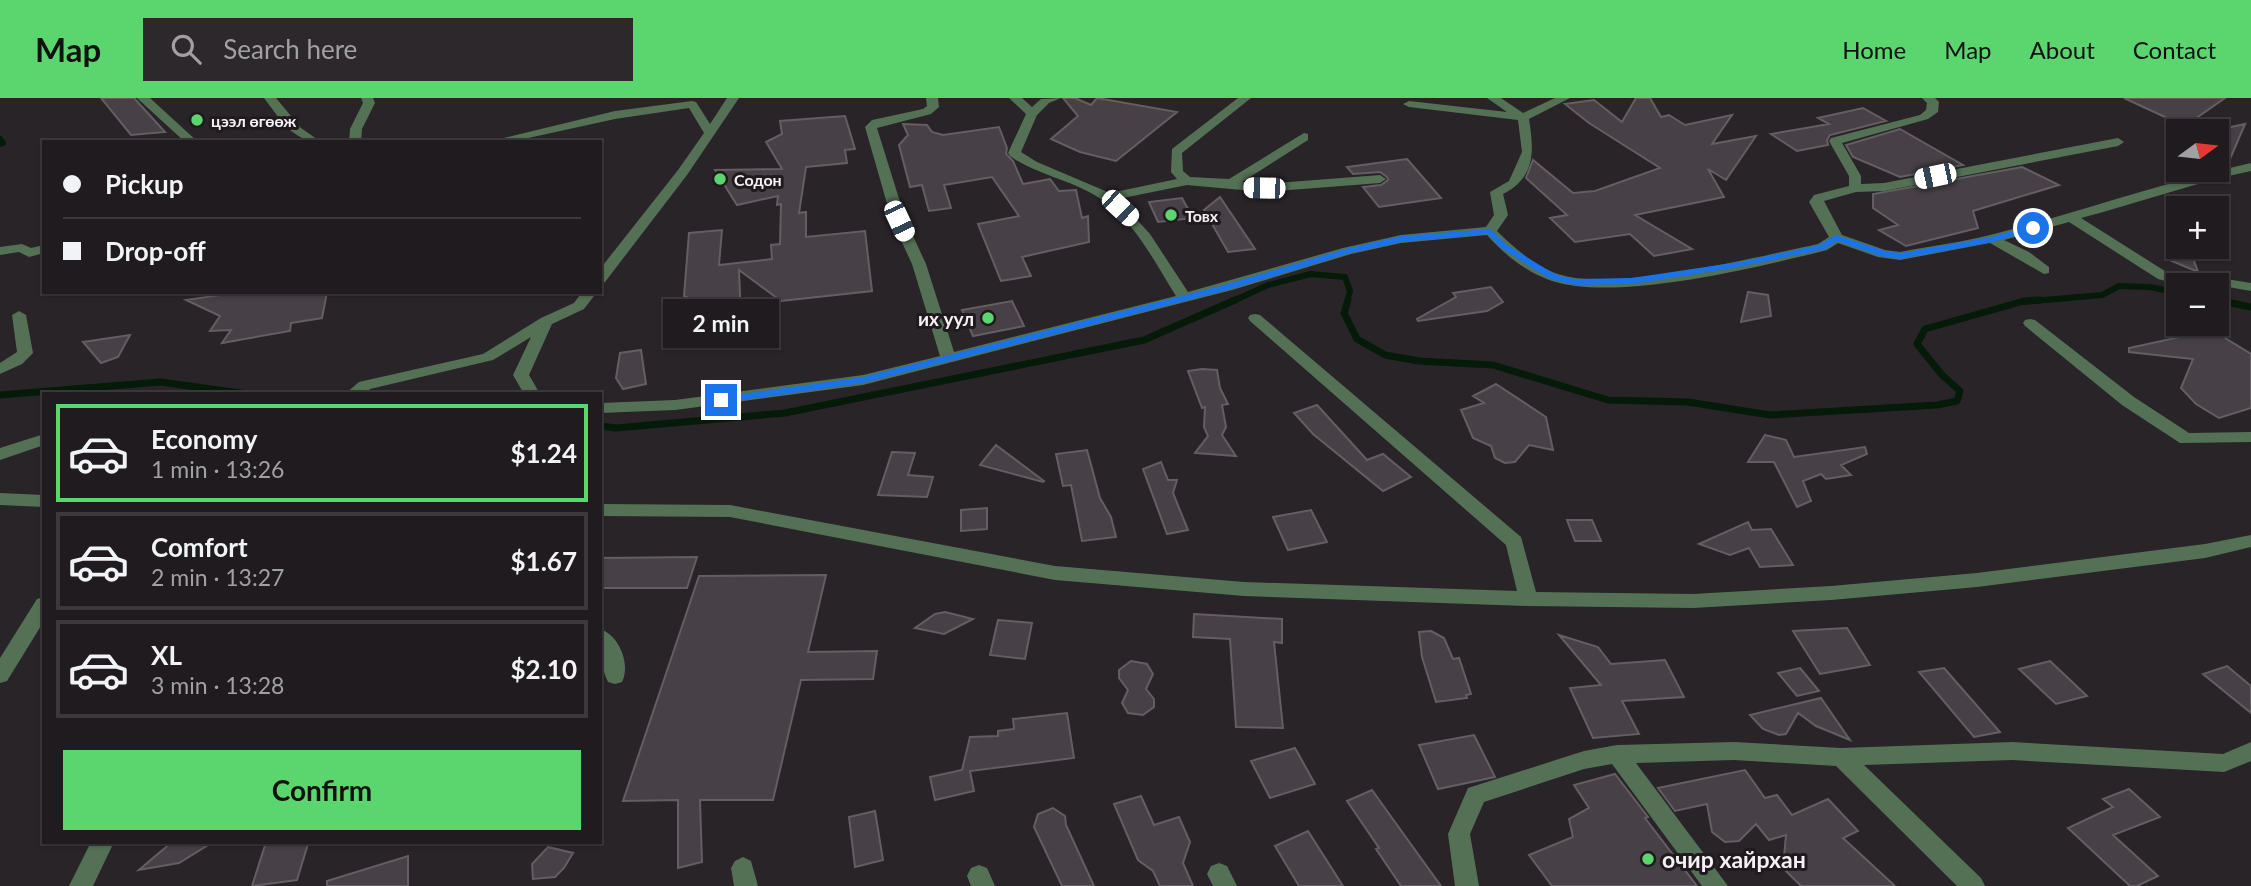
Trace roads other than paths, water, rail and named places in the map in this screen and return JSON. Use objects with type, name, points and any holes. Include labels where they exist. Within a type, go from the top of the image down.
[{"type":"street","points":[[143,98],[190,140]]},
{"type":"street","points":[[270,98],[297,131],[312,140]]},
{"type":"street","points":[[355,140],[356,129],[369,103],[367,98]]},
{"type":"street","points":[[602,276],[683,172],[733,98]]},
{"type":"street","points":[[932,98],[933,107],[927,112],[876,123],[871,127],[899,221],[919,264],[949,359]]},
{"type":"street","points":[[1015,98],[1032,113]]},
{"type":"street","points":[[1055,98],[1045,101],[1032,113],[1014,153],[1026,163],[1108,197],[1132,219],[1184,297]]},
{"type":"street","points":[[1187,181],[1177,172],[1176,152],[1245,98]]},
{"type":"street","points":[[1490,232],[1501,215],[1496,192],[1514,183],[1528,152],[1523,117],[1493,98]]},
{"type":"street","points":[[1409,104],[1523,117],[1564,98]]},
{"type":"street","points":[[1855,188],[1855,176],[1835,141],[1924,117],[1932,112],[1933,102],[1928,98]]},
{"type":"street","points":[[502,140],[692,101],[709,132]]},
{"type":"street","points":[[1232,183],[1304,137]]},
{"type":"street","points":[[2118,142],[1884,187],[1855,188],[1819,198],[1816,202],[1836,237],[1883,254],[1900,256],[1992,239],[2073,219],[2186,181],[2251,167]]},
{"type":"street","points":[[1108,197],[1187,181],[1264,188],[1380,179]]},
{"type":"street","points":[[2073,219],[2163,276],[2188,284],[2220,282],[2251,287]]},
{"type":"street","points":[[602,408],[675,405],[863,380],[1227,287],[1348,251],[1401,239],[1490,232]]},
{"type":"street","points":[[1490,232],[1504,247],[1543,271],[1556,278],[1576,282],[1632,281],[1739,264],[1822,247],[1836,237]]},
{"type":"street","points":[[1992,239],[2024,255],[2044,270]]},
{"type":"street","points":[[0,251],[22,248],[29,253],[42,250]]},
{"type":"street","points":[[359,389],[488,357],[545,321],[579,306],[588,294]]},
{"type":"street","points":[[0,369],[18,361],[25,353],[19,315]]},
{"type":"street","points":[[1255,318],[1515,542],[1528,599]]},
{"type":"street","points":[[531,392],[521,374],[545,321]]},
{"type":"street","points":[[2029,323],[2128,401],[2186,439],[2251,437]]},
{"type":"street","points":[[0,454],[42,440]]},
{"type":"street","points":[[0,499],[42,501]]},
{"type":"street","points":[[602,510],[730,511],[1055,573],[1244,589],[1528,599],[1693,601],[1831,593],[1977,580],[2205,551],[2251,541]]},
{"type":"street","points":[[0,675],[42,607]]},
{"type":"street","points":[[602,640],[612,652],[615,676]]},
{"type":"street","points":[[1467,886],[1458,834],[1476,795],[1584,760],[1617,754],[1734,751],[1841,757],[2012,751],[2224,764],[2251,751]]},
{"type":"street","points":[[1617,754],[1716,886]]},
{"type":"street","points":[[1841,757],[1973,886]]},
{"type":"street","points":[[81,886],[102,844]]},
{"type":"waterway","points":[[0,139],[3,143],[0,144]]},
{"type":"waterway","points":[[1231,302],[1268,285],[1311,274],[1345,277],[1350,291],[1347,302]]},
{"type":"waterway","points":[[2022,302],[2102,295],[2119,286],[2166,290]]},
{"type":"waterway","points":[[602,426],[616,428],[785,413],[1144,340],[1235,300]]},
{"type":"waterway","points":[[1348,300],[1344,313],[1357,339],[1385,355],[1419,361],[1493,365],[1608,400],[1688,402],[1770,415],[1937,405],[1957,401],[1960,391],[1942,375],[1917,344],[1925,329],[2024,301],[2040,300]]},
{"type":"waterway","points":[[2229,302],[2251,307]]},
{"type":"waterway","points":[[0,395],[160,382],[233,392]]},
{"type":"place","name":"цээл өгөөж","points":[[197,120]]},
{"type":"place","name":"Содон","points":[[720,179]]},
{"type":"place","name":"Товх","points":[[1171,215]]},
{"type":"place","name":"их уул","points":[[988,318]]},
{"type":"place","name":"очир хайрхан","points":[[1648,859]]}]
